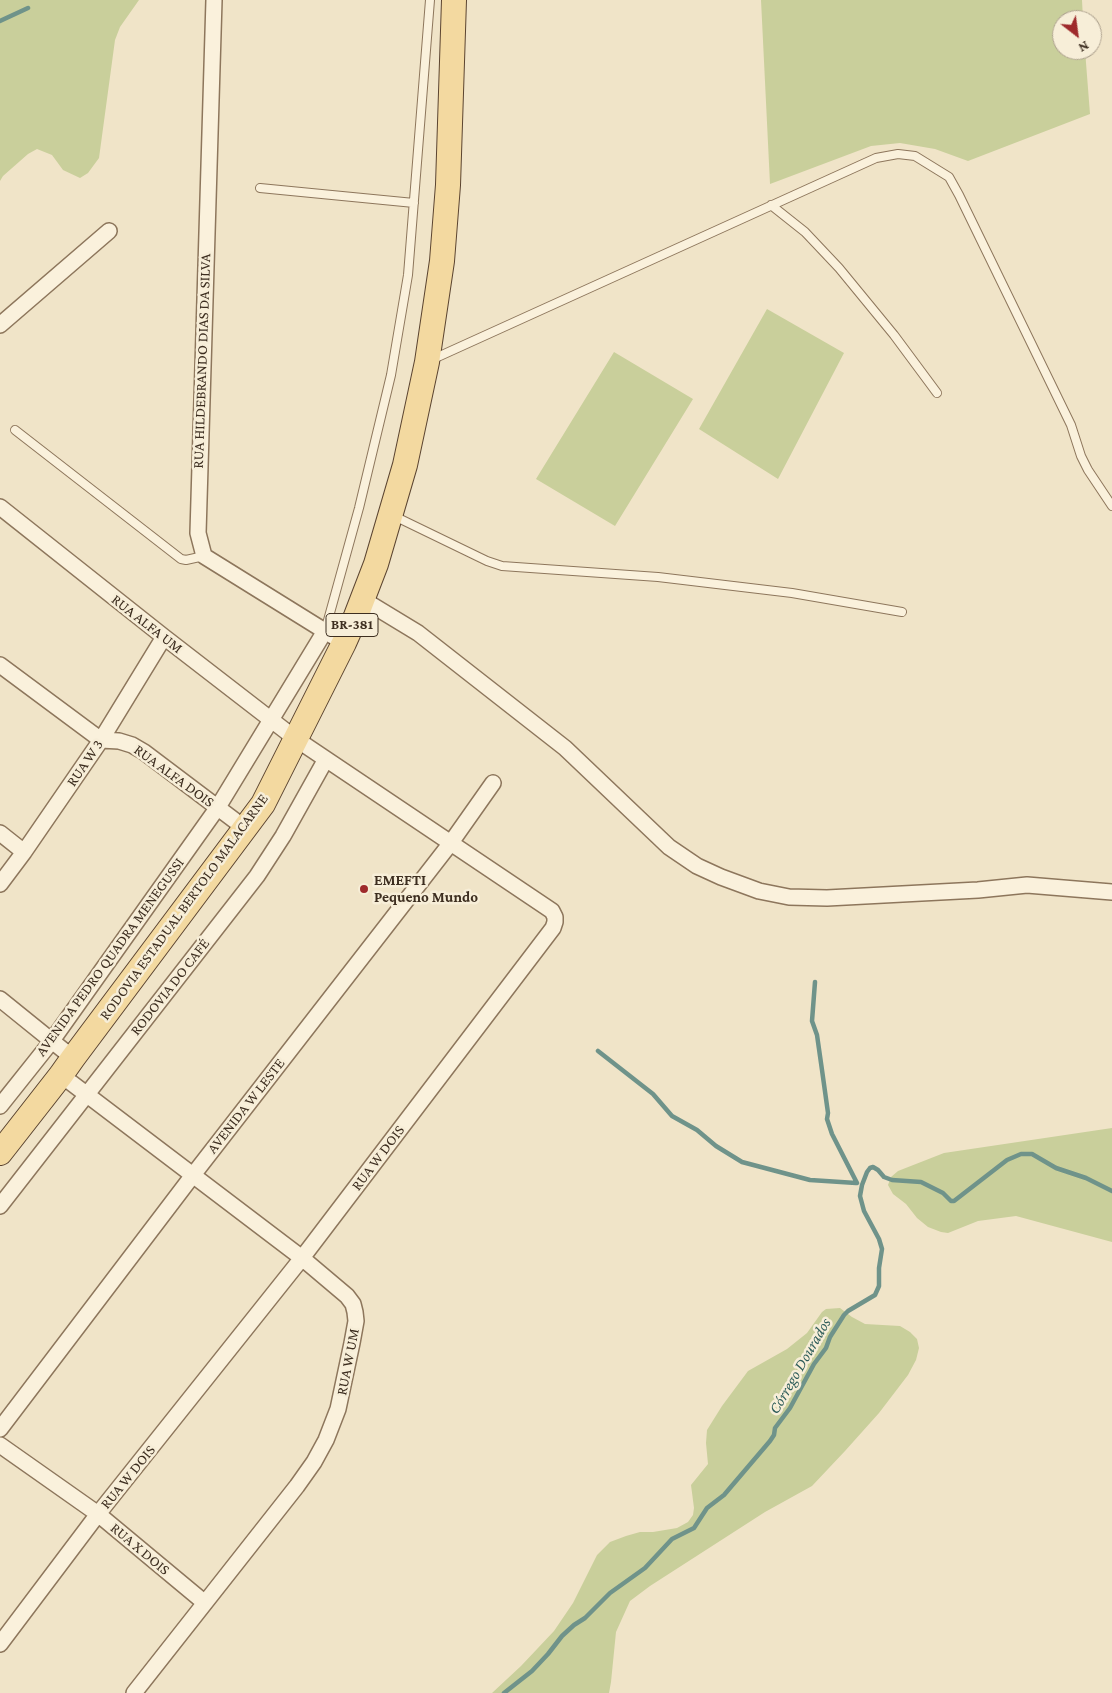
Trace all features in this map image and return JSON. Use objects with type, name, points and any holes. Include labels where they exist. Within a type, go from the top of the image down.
[{"type":"main road","name":"RODOVIA ESTADUAL BERTOLO MALACARNE","points":[[0,1154],[263,804],[296,739],[335,637],[362,599],[376,564],[405,465],[427,362],[442,262],[448,185],[454,0]]},
{"type":"street","name":"RUA HILDEBRANDO DIAS DA SILVA","points":[[204,556],[198,532],[198,484],[214,0]]},
{"type":"street","points":[[0,325],[109,231]]},
{"type":"street","name":"RUA ALFA UM","points":[[0,507],[164,638],[296,739]]},
{"type":"street","points":[[204,556],[335,637]]},
{"type":"street","points":[[362,599],[418,633],[565,748],[669,847],[697,866],[721,877],[759,891],[788,897],[836,898],[978,890],[1027,884],[1112,892]]},
{"type":"street","name":"AVENIDA PEDRO QUADRA MENEGUSSI","points":[[0,1106],[51,1042],[218,807],[270,719],[335,637]]},
{"type":"street","name":"RUA W 3","points":[[0,884],[101,740],[164,638]]},
{"type":"street","name":"RUA ALFA DOIS","points":[[0,665],[101,740],[119,741],[132,745],[144,752],[246,829]]},
{"type":"street","name":"RUA W DOIS","points":[[0,1644],[98,1514],[302,1258],[553,928],[555,922],[552,911],[296,739]]},
{"type":"street","name":"RODOVIA DO CAFÉ","points":[[0,1206],[256,876],[283,836],[326,759]]},
{"type":"street","name":"AVENIDA W LESTE","points":[[0,1429],[193,1175],[450,844],[493,783]]},
{"type":"street","points":[[0,833],[24,852]]},
{"type":"street","name":"RUA W UM","points":[[0,1000],[51,1042],[86,1094],[302,1258],[346,1296],[353,1304],[355,1312],[356,1321],[338,1409],[326,1440],[314,1462],[134,1693]]},
{"type":"street","name":"RUA X DOIS","points":[[0,1445],[98,1514],[205,1603]]},
{"type":"lane","points":[[335,637],[359,508],[391,375],[408,276],[430,0]]},
{"type":"lane","points":[[427,362],[590,289],[771,204],[876,158],[898,154],[915,156],[949,177],[1071,425],[1081,456],[1112,506]]},
{"type":"lane","points":[[260,188],[414,204]]},
{"type":"lane","points":[[771,204],[805,232],[839,268],[894,335],[937,393]]},
{"type":"lane","points":[[14,430],[181,559],[186,560],[204,556]]},
{"type":"lane","points":[[390,514],[487,561],[502,566],[658,577],[792,593],[902,612]]},
{"type":"green space","points":[[0,0],[139,0],[120,27],[115,40],[99,158],[88,173],[80,178],[63,170],[52,155],[37,149],[28,154],[3,176],[0,181]]},
{"type":"green space","points":[[761,0],[1082,0],[1082,10],[1052,10],[1052,60],[1086,60],[1090,114],[968,161],[935,149],[900,143],[871,146],[770,184]]},
{"type":"green space","points":[[767,309],[844,353],[778,479],[699,429]]},
{"type":"green space","points":[[614,352],[693,399],[615,526],[536,479]]},
{"type":"green space","points":[[1112,1128],[1112,1242],[1016,1216],[978,1221],[948,1233],[941,1232],[928,1227],[917,1218],[906,1204],[893,1194],[888,1185],[891,1177],[898,1171],[944,1153]]},
{"type":"green space","points":[[840,1308],[865,1324],[900,1326],[917,1339],[919,1348],[916,1360],[908,1375],[879,1413],[845,1451],[812,1486],[765,1512],[650,1586],[630,1601],[616,1632],[609,1693],[492,1693],[554,1631],[573,1603],[597,1555],[610,1542],[640,1532],[677,1528],[688,1522],[693,1515],[694,1508],[691,1485],[708,1464],[707,1430],[722,1406],[748,1371],[787,1349],[807,1333],[826,1309]]},
{"type":"waterway","points":[[0,21],[28,8]]},
{"type":"waterway","points":[[815,982],[812,1021],[817,1035],[828,1113],[827,1119],[832,1134],[857,1183]]},
{"type":"waterway","points":[[598,1051],[653,1094],[672,1116],[697,1130],[716,1146],[742,1162],[810,1180],[856,1183]]},
{"type":"waterway","name":"Córrego Dourados","points":[[504,1693],[532,1671],[562,1636],[585,1618],[610,1593],[645,1568],[672,1539],[694,1528],[707,1508],[724,1495],[770,1441],[774,1435],[775,1428],[790,1408],[844,1315],[875,1295],[879,1286],[882,1249],[879,1239],[864,1211],[860,1196],[862,1185],[870,1168],[873,1167],[884,1177],[892,1180],[921,1182],[954,1201],[1007,1160],[1021,1154],[1032,1154],[1056,1168],[1086,1178],[1112,1191]]},
{"type":"place","name":"EMEFTI Pequeno Mundo","points":[[364,889]]}]
